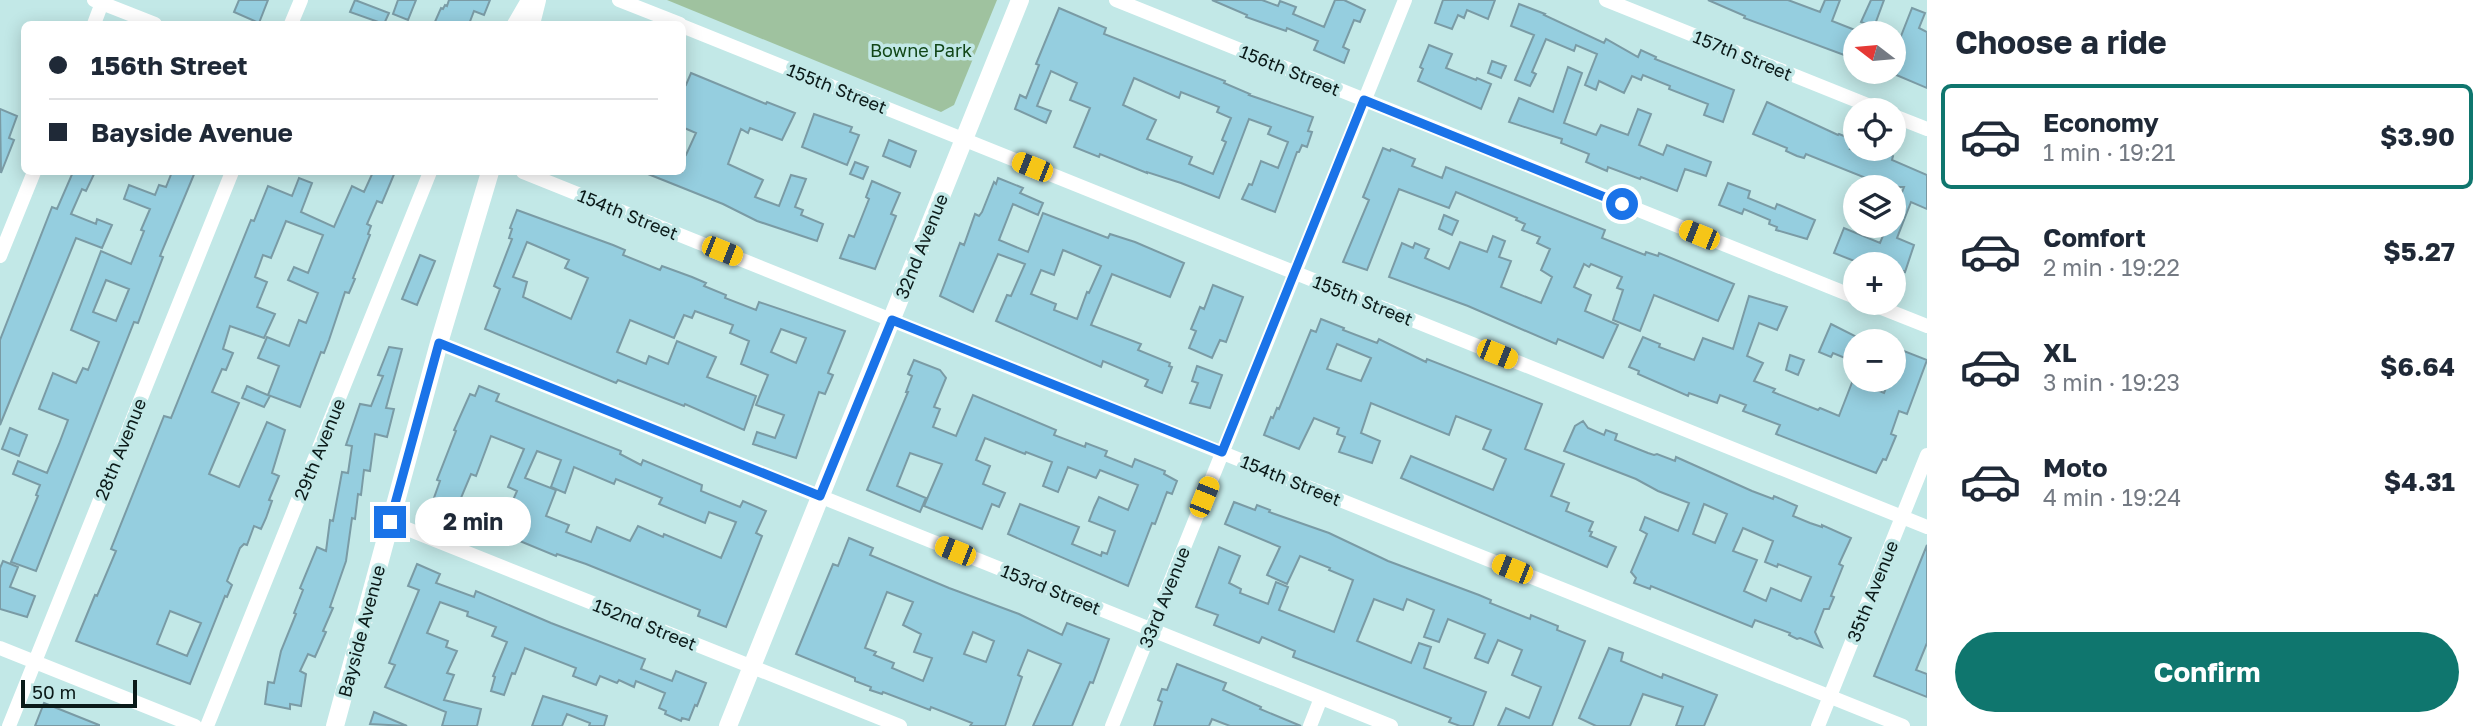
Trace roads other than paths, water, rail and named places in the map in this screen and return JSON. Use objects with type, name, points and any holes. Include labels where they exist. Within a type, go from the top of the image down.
[{"type":"street","points":[[292,21],[301,0]]},
{"type":"street","points":[[516,21],[528,0]]},
{"type":"street","points":[[532,21],[537,0]]},
{"type":"street","name":"155th Street","points":[[619,0],[671,21]]},
{"type":"street","name":"32nd Avenue","points":[[728,726],[1020,0]]},
{"type":"street","name":"156th Street","points":[[1116,0],[1843,292]]},
{"type":"street","name":"33rd Avenue","points":[[1112,726],[1405,0]]},
{"type":"street","name":"157th Street","points":[[1606,0],[1850,98]]},
{"type":"street","points":[[94,21],[100,1],[148,21]]},
{"type":"street","name":"155th Street","points":[[686,27],[1927,527]]},
{"type":"street","points":[[1906,121],[1927,129]]},
{"type":"street","points":[[0,256],[33,175]]},
{"type":"street","name":"28th Avenue","points":[[9,726],[231,175]]},
{"type":"street","name":"29th Avenue","points":[[207,726],[429,175]]},
{"type":"street","name":"Bayside Avenue","points":[[335,726],[439,343],[489,175]]},
{"type":"street","name":"154th Street","points":[[530,175],[1903,726]]},
{"type":"street","points":[[1899,315],[1927,326]]},
{"type":"street","name":"153rd Street","points":[[439,343],[1391,726]]},
{"type":"street","name":"35th Avenue","points":[[1818,726],[1927,455]]},
{"type":"street","name":"152nd Street","points":[[390,522],[900,726]]},
{"type":"street","points":[[0,648],[195,726]]},
{"type":"street","points":[[1310,726],[1321,698]]},
{"type":"park label","name":"Bowne Park","points":[[921,50]]}]
